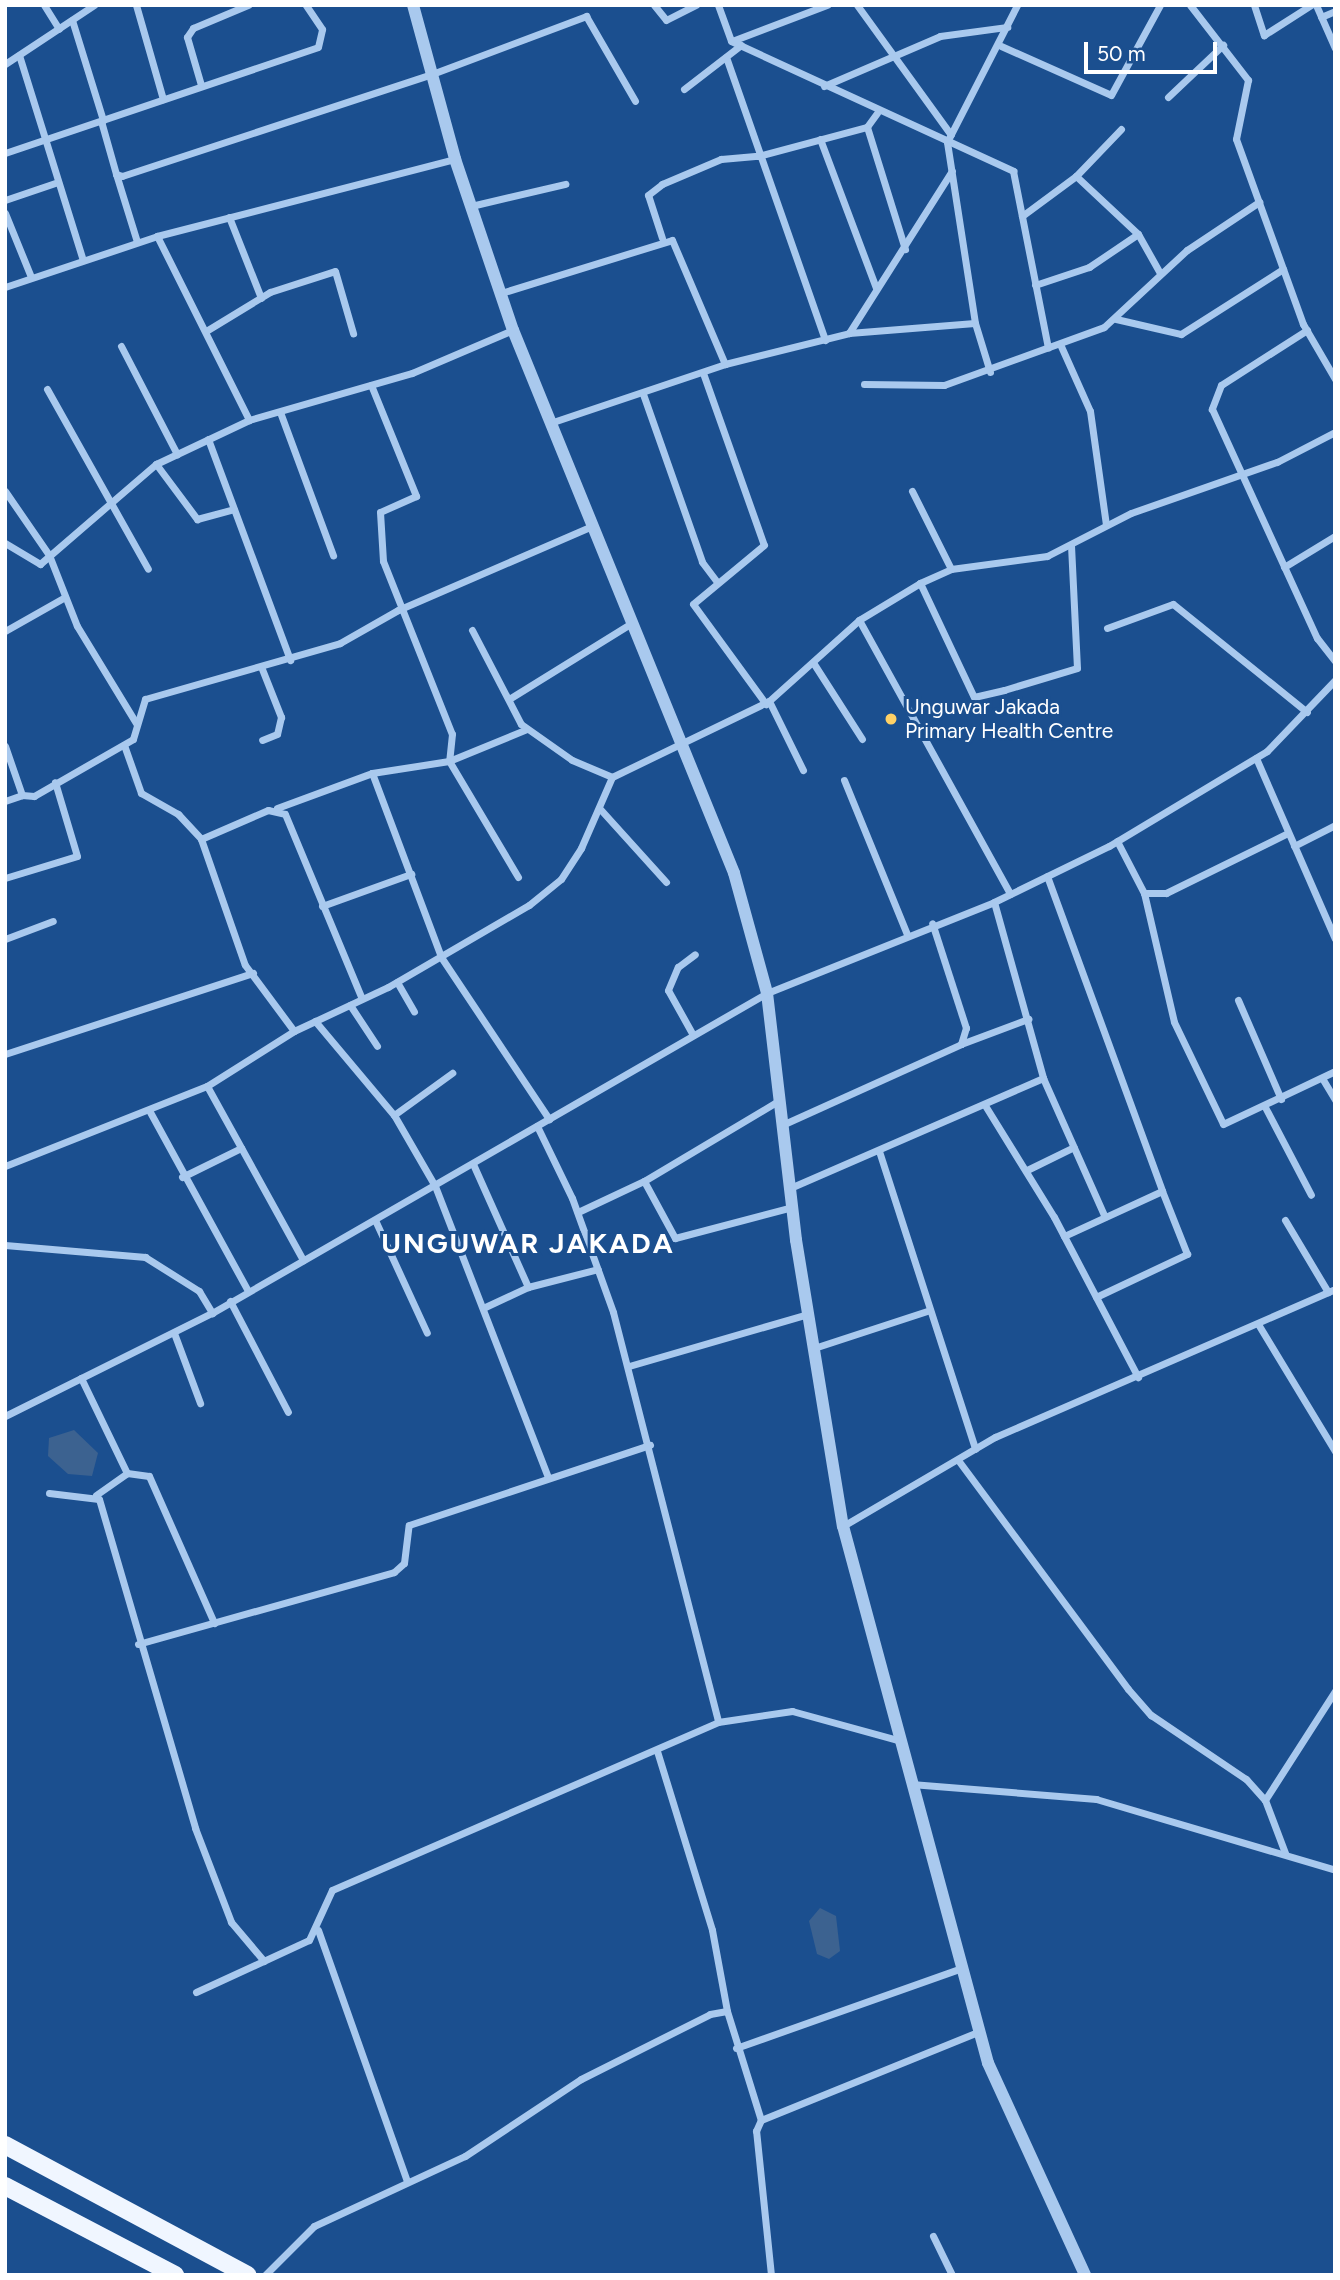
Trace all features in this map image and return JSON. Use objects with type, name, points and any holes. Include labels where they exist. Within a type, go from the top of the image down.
[{"type":"main road","points":[[5,2145],[247,2275]]},
{"type":"main road","points":[[5,2186],[175,2275]]},
{"type":"street","points":[[44,5],[59,29]]},
{"type":"street","points":[[5,65],[94,5]]},
{"type":"street","points":[[136,5],[163,99]]},
{"type":"street","points":[[201,85],[187,37],[193,28],[248,5]]},
{"type":"street","points":[[5,153],[47,142],[201,85],[317,47],[323,29],[306,5]]},
{"type":"street","points":[[413,5],[455,159],[513,330],[590,527],[685,747],[734,873],[767,993],[792,1207],[843,1526],[897,1740],[980,2031],[1031,2167],[1085,2275]]},
{"type":"street","points":[[654,5],[666,20],[695,5]]},
{"type":"street","points":[[718,5],[732,41],[877,113],[949,139],[1013,171],[1048,348]]},
{"type":"street","points":[[732,41],[827,5]]},
{"type":"street","points":[[857,5],[949,139],[975,324],[990,372]]},
{"type":"street","points":[[949,139],[1002,46],[1017,5]]},
{"type":"street","points":[[1002,46],[1111,96],[1160,5]]},
{"type":"street","points":[[1190,5],[1248,80],[1236,139],[1307,330],[1335,379]]},
{"type":"street","points":[[1254,5],[1264,35],[1314,5],[1335,48]]},
{"type":"street","points":[[1321,16],[1335,11]]},
{"type":"street","points":[[116,174],[432,74],[586,16],[635,101]]},
{"type":"street","points":[[72,20],[136,242]]},
{"type":"street","points":[[824,86],[889,54],[940,36],[1007,27]]},
{"type":"street","points":[[684,89],[741,45]]},
{"type":"street","points":[[1168,97],[1223,45]]},
{"type":"street","points":[[19,55],[83,260]]},
{"type":"street","points":[[726,57],[758,156],[825,340]]},
{"type":"street","points":[[725,364],[682,250],[662,238],[648,195],[721,159],[758,156],[867,127],[877,113]]},
{"type":"street","points":[[867,127],[905,249]]},
{"type":"street","points":[[1021,216],[1076,176],[1121,129]]},
{"type":"street","points":[[821,139],[876,288]]},
{"type":"street","points":[[5,287],[156,236],[455,159]]},
{"type":"street","points":[[849,333],[876,288],[905,249],[928,200],[952,171]]},
{"type":"street","points":[[1076,176],[1138,234],[1160,273]]},
{"type":"street","points":[[5,200],[58,182]]},
{"type":"street","points":[[471,206],[565,184]]},
{"type":"street","points":[[864,384],[925,388],[990,372],[1116,319],[1160,273],[1259,202]]},
{"type":"street","points":[[5,213],[31,277]]},
{"type":"street","points":[[229,217],[261,298]]},
{"type":"street","points":[[1035,285],[1089,267],[1138,234]]},
{"type":"street","points":[[156,236],[183,297],[206,331],[249,419]]},
{"type":"street","points":[[500,293],[662,238]]},
{"type":"street","points":[[1116,319],[1181,334],[1283,269]]},
{"type":"street","points":[[206,331],[261,298],[335,271],[353,333]]},
{"type":"street","points":[[550,423],[643,394],[725,364],[849,333],[975,324]]},
{"type":"street","points":[[5,543],[40,565],[156,464],[249,419],[371,385],[513,330]]},
{"type":"street","points":[[1307,330],[1213,396],[1242,474],[1284,566],[1335,660]]},
{"type":"street","points":[[1060,344],[1090,411],[1106,525]]},
{"type":"street","points":[[121,346],[177,454]]},
{"type":"street","points":[[703,373],[764,537],[764,545],[694,604],[767,702],[803,769]]},
{"type":"street","points":[[371,385],[416,496],[380,512],[383,561],[398,610],[450,725],[449,761],[518,877]]},
{"type":"street","points":[[47,389],[148,569]]},
{"type":"street","points":[[643,394],[702,562],[718,583]]},
{"type":"street","points":[[280,412],[333,555]]},
{"type":"street","points":[[5,1166],[150,1112],[207,1086],[294,1031],[397,982],[441,957],[561,878],[601,810],[612,777],[685,747],[767,702],[814,664],[859,620],[920,583],[951,569],[1028,561],[1071,545],[1106,525],[1242,474],[1335,432]]},
{"type":"street","points":[[208,439],[290,660]]},
{"type":"street","points":[[156,464],[197,519],[211,520],[234,509]]},
{"type":"street","points":[[5,491],[49,555],[65,597],[136,723]]},
{"type":"street","points":[[912,491],[951,569]]},
{"type":"street","points":[[5,801],[22,794],[34,796],[133,740],[145,699],[261,669],[340,643],[398,610],[590,527]]},
{"type":"street","points":[[1284,566],[1335,536]]},
{"type":"street","points":[[920,583],[974,697],[994,692],[1077,668],[1071,545]]},
{"type":"street","points":[[5,631],[65,597]]},
{"type":"street","points":[[1107,628],[1173,604],[1307,712]]},
{"type":"street","points":[[859,620],[1010,894]]},
{"type":"street","points":[[509,699],[630,624]]},
{"type":"street","points":[[472,630],[527,729],[612,777]]},
{"type":"street","points":[[814,664],[862,739]]},
{"type":"street","points":[[261,669],[281,717],[277,734],[261,740]]},
{"type":"street","points":[[5,1416],[212,1313],[247,1289],[435,1186],[767,993],[932,923],[994,902],[1117,841],[1256,758],[1307,712],[1335,680]]},
{"type":"street","points":[[201,839],[372,773],[449,761],[527,729]]},
{"type":"street","points":[[124,745],[141,793],[178,814],[201,839],[245,965],[294,1031]]},
{"type":"street","points":[[5,746],[22,794]]},
{"type":"street","points":[[1256,758],[1335,939]]},
{"type":"street","points":[[372,773],[441,957],[549,1119]]},
{"type":"street","points":[[844,780],[907,934]]},
{"type":"street","points":[[5,878],[77,856],[55,782]]},
{"type":"street","points":[[278,808],[362,999]]},
{"type":"street","points":[[601,810],[666,882]]},
{"type":"street","points":[[1294,846],[1335,825]]},
{"type":"street","points":[[1144,893],[1166,893],[1288,833]]},
{"type":"street","points":[[1117,841],[1144,893],[1174,1022],[1214,1115],[1223,1124],[1265,1107],[1335,1071]]},
{"type":"street","points":[[323,906],[411,874]]},
{"type":"street","points":[[1047,876],[1187,1254],[1096,1297]]},
{"type":"street","points":[[994,902],[1043,1078],[1105,1217]]},
{"type":"street","points":[[5,939],[53,921]]},
{"type":"street","points":[[932,923],[966,1028],[961,1044]]},
{"type":"street","points":[[693,1035],[668,990],[678,967],[695,954]]},
{"type":"street","points":[[5,1054],[253,973]]},
{"type":"street","points":[[397,982],[414,1011]]},
{"type":"street","points":[[1238,1000],[1281,1099]]},
{"type":"street","points":[[350,1005],[377,1046]]},
{"type":"street","points":[[782,1125],[961,1044],[1028,1019]]},
{"type":"street","points":[[315,1021],[394,1115],[435,1186],[548,1478]]},
{"type":"street","points":[[394,1115],[452,1073]]},
{"type":"street","points":[[790,1188],[986,1107],[1043,1078]]},
{"type":"street","points":[[1322,1078],[1335,1100]]},
{"type":"street","points":[[207,1086],[303,1260]]},
{"type":"street","points":[[578,1212],[644,1181],[780,1100]]},
{"type":"street","points":[[986,1107],[1027,1170],[1138,1377]]},
{"type":"street","points":[[1265,1107],[1311,1195]]},
{"type":"street","points":[[150,1112],[182,1177],[247,1289]]},
{"type":"street","points":[[537,1126],[578,1212],[629,1366],[718,1722]]},
{"type":"street","points":[[1027,1170],[1074,1147]]},
{"type":"street","points":[[182,1177],[241,1148]]},
{"type":"street","points":[[879,1151],[927,1311],[975,1449]]},
{"type":"street","points":[[473,1164],[528,1287]]},
{"type":"street","points":[[644,1181],[676,1238],[792,1207]]},
{"type":"street","points":[[1064,1236],[1163,1191]]},
{"type":"street","points":[[375,1220],[428,1333]]},
{"type":"street","points":[[843,1526],[975,1449],[1331,1290],[1285,1220]]},
{"type":"street","points":[[5,1245],[145,1257],[199,1291],[212,1313]]},
{"type":"street","points":[[483,1308],[528,1287],[598,1269]]},
{"type":"street","points":[[230,1301],[288,1412]]},
{"type":"street","points":[[814,1348],[927,1311]]},
{"type":"street","points":[[629,1366],[808,1314]]},
{"type":"street","points":[[1258,1324],[1335,1451]]},
{"type":"street","points":[[174,1332],[200,1403]]},
{"type":"street","points":[[81,1378],[127,1473]]},
{"type":"street","points":[[138,1644],[394,1572],[404,1563],[409,1525],[650,1445]]},
{"type":"street","points":[[958,1460],[1143,1706],[1246,1779],[1265,1800],[1285,1853]]},
{"type":"street","points":[[49,1493],[96,1495],[127,1473],[149,1476],[214,1623]]},
{"type":"street","points":[[96,1495],[138,1644],[231,1922],[264,1961]]},
{"type":"street","points":[[1265,1800],[1335,1691]]},
{"type":"street","points":[[407,2182],[318,1930],[332,1890],[657,1751],[718,1722],[792,1711],[897,1740]]},
{"type":"street","points":[[657,1751],[712,1930],[736,2048],[761,2120]]},
{"type":"street","points":[[911,1784],[1096,1799],[1335,1870]]},
{"type":"street","points":[[196,1992],[264,1961],[318,1930]]},
{"type":"street","points":[[736,2048],[962,1968]]},
{"type":"street","points":[[265,2275],[314,2226],[496,2138],[581,2079],[653,2040],[727,2011]]},
{"type":"street","points":[[771,2275],[756,2131],[761,2120],[980,2031]]},
{"type":"street","points":[[933,2236],[952,2275]]},
{"type":"water","points":[[74,1430],[98,1453],[92,1476],[68,1474],[48,1456],[49,1438]]},
{"type":"water","points":[[820,1908],[836,1916],[840,1951],[829,1959],[817,1954],[809,1921]]},
{"type":"place","name":"Unguwar Jakada Primary Health Centre","points":[[891,719]]},
{"type":"district","name":"UNGUWAR JAKADA","points":[[528,1243]]}]
